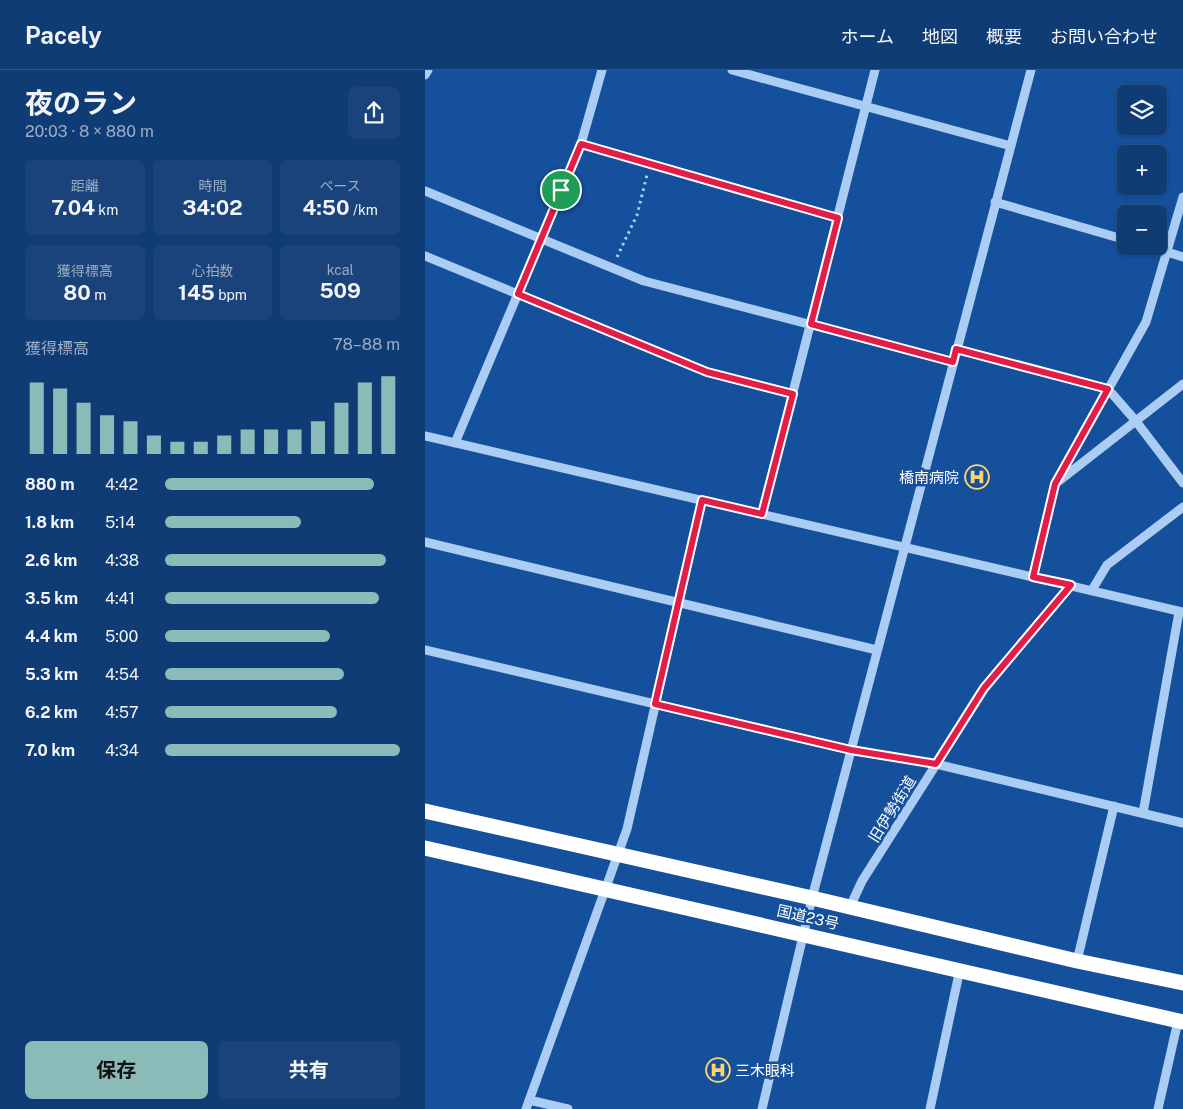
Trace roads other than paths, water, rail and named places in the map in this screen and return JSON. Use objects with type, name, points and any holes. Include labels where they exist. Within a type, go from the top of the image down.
[{"type":"highway","name":"国道23号","points":[[425,811],[617,856],[812,898],[1077,961],[1183,983]]},
{"type":"highway","name":"国道23号","points":[[425,848],[1181,1021]]},
{"type":"street","points":[[425,75],[427,70]]},
{"type":"street","points":[[455,443],[581,144],[602,70]]},
{"type":"street","points":[[732,70],[1011,146]]},
{"type":"street","points":[[762,514],[875,70]]},
{"type":"street","points":[[762,1109],[812,898],[1031,70]]},
{"type":"street","points":[[581,144],[838,218]]},
{"type":"street","points":[[425,191],[644,280],[953,362]]},
{"type":"street","points":[[1183,197],[1167,252],[1183,257]]},
{"type":"street","points":[[995,202],[1117,237]]},
{"type":"street","points":[[1033,577],[1055,484],[1146,322],[1166,255]]},
{"type":"street","points":[[425,256],[707,372],[793,394]]},
{"type":"street","points":[[956,349],[1108,389],[1135,420],[1183,483]]},
{"type":"street","points":[[1055,484],[1183,384]]},
{"type":"street","points":[[425,436],[1181,612],[1143,813]]},
{"type":"street","points":[[526,1109],[627,829],[702,500]]},
{"type":"street","points":[[1092,590],[1107,565],[1183,507]]},
{"type":"street","points":[[425,542],[877,650]]},
{"type":"street","name":"旧伊勢街道","points":[[850,908],[862,881],[984,688],[1071,585]]},
{"type":"street","points":[[425,650],[851,750],[936,764],[1183,822]]},
{"type":"street","points":[[1077,961],[1114,806]]},
{"type":"street","points":[[930,1109],[960,969]]},
{"type":"street","points":[[1158,1109],[1181,1021]]},
{"type":"street","points":[[529,1100],[568,1109]]},
{"type":"place","name":"橋南病院","points":[[977,477]]},
{"type":"place","name":"三木眼科","points":[[718,1070]]}]
